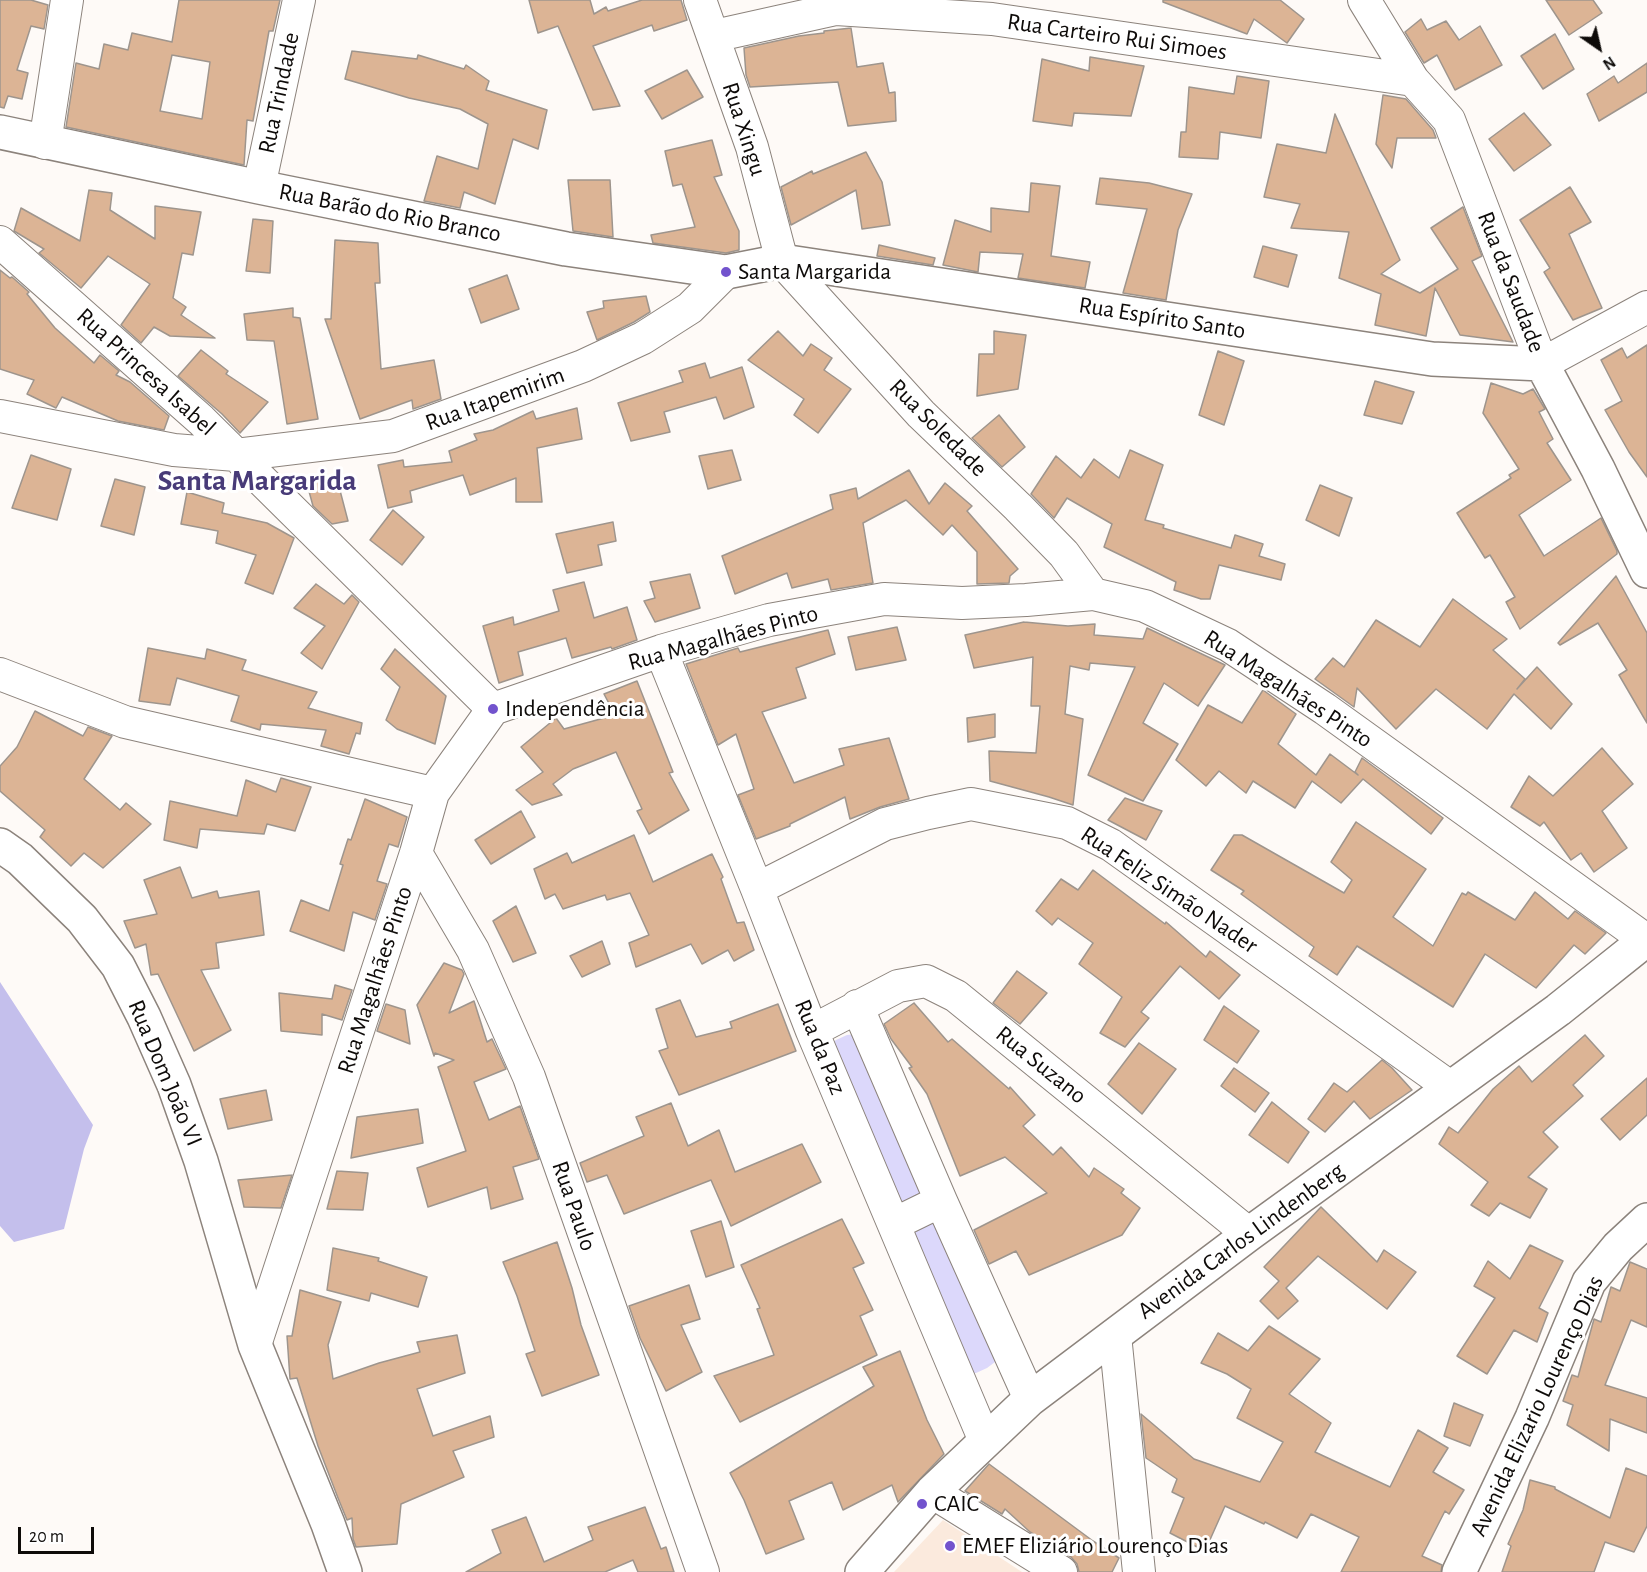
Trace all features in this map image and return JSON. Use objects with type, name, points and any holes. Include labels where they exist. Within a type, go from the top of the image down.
[{"type":"street","points":[[45,142],[67,0]]},
{"type":"street","name":"Rua Trindade","points":[[259,187],[299,0]]},
{"type":"street","name":"Rua Xingu","points":[[700,0],[752,147],[782,261]]},
{"type":"street","name":"Rua da Saudade","points":[[1364,0],[1413,80],[1449,120],[1542,363],[1598,469],[1647,571]]},
{"type":"street","name":"Rua Carteiro Rui Simoes","points":[[714,36],[836,9],[992,20],[1413,80]]},
{"type":"street","name":"Rua Barão do Rio Branco","points":[[0,132],[566,249],[726,272],[782,261]]},
{"type":"street","name":"Rua Princesa Isabel","points":[[0,242],[201,420],[493,709]]},
{"type":"street","name":"Rua Espírito Santo","points":[[782,261],[1432,358],[1542,363]]},
{"type":"street","name":"Rua Soledade","points":[[782,261],[921,414],[1064,554],[1093,594]]},
{"type":"street","name":"Rua Itapemirim","points":[[0,416],[174,450],[236,455],[393,436],[572,370],[643,338],[690,308],[726,272]]},
{"type":"street","points":[[1542,363],[1647,307]]},
{"type":"street","name":"Rua Magalhães Pinto","points":[[255,1344],[416,853],[433,793],[493,709],[661,651],[769,620],[884,599],[962,603],[1093,594],[1145,606],[1228,645],[1325,709],[1647,939]]},
{"type":"street","name":"Rua da Paz","points":[[661,651],[812,1031],[985,1441]]},
{"type":"street","points":[[0,674],[126,722],[433,793]]},
{"type":"street","name":"Rua Feliz Simão Nader","points":[[757,889],[885,824],[928,813],[971,804],[1066,823],[1111,845],[1450,1088]]},
{"type":"street","name":"Rua Dom João VI","points":[[0,845],[21,859],[82,919],[118,966],[144,1017],[174,1085],[201,1161],[255,1344],[328,1524],[345,1572]]},
{"type":"street","name":"Rua Paulo","points":[[416,853],[473,950],[529,1077],[703,1572]]},
{"type":"street","name":"Avenida Carlos Lindenberg","points":[[862,1572],[932,1492],[1030,1399],[1249,1234],[1558,1010],[1647,939]]},
{"type":"street","name":"Rua Suzano","points":[[812,1031],[898,986],[926,981],[956,996],[1249,1234]]},
{"type":"street","points":[[857,1006],[1030,1399]]},
{"type":"street","points":[[894,1224],[941,1201]]},
{"type":"street","name":"Avenida Elizario Lourenço Dias","points":[[1459,1572],[1532,1418],[1589,1282],[1618,1247],[1647,1220]]},
{"type":"street","points":[[1115,1335],[1139,1572]]},
{"type":"street","points":[[932,1492],[1061,1572]]},
{"type":"shaded area","points":[[0,982],[93,1125],[84,1149],[64,1229],[14,1242],[0,1226]]},
{"type":"shaded area","points":[[858,1034],[928,1197],[898,1211],[827,1047],[847,1035]]},
{"type":"shaded area","points":[[937,1219],[999,1359],[976,1373],[965,1373],[907,1235]]},
{"type":"shaded area","name":"EMEF Eliziário Lourenço Dias","points":[[943,1520],[1022,1572],[894,1572]]},
{"type":"building","points":[[0,0],[31,0],[48,5],[44,29],[31,26],[17,70],[28,73],[22,99],[8,96],[4,108],[0,107]]},
{"type":"building","points":[[179,0],[280,0],[273,31],[269,31],[253,121],[247,120],[244,165],[66,127],[76,63],[99,69],[104,44],[128,50],[132,33],[172,42]],"holes":[[[172,55],[210,62],[202,119],[160,111]]]},
{"type":"building","points":[[529,0],[590,0],[594,14],[606,7],[608,11],[642,0],[681,0],[687,20],[654,31],[652,25],[593,46],[620,106],[593,110],[558,26],[538,33]]},
{"type":"building","points":[[1163,0],[1280,0],[1304,19],[1287,43],[1254,19],[1247,34],[1163,2]]},
{"type":"building","points":[[1546,0],[1593,0],[1602,13],[1569,35]]},
{"type":"building","points":[[1421,19],[1427,30],[1446,21],[1459,40],[1480,26],[1502,65],[1455,90],[1437,55],[1424,63],[1405,32]]},
{"type":"building","points":[[851,28],[857,67],[883,63],[889,93],[895,92],[896,121],[848,126],[838,82],[750,87],[746,75],[744,48],[824,33],[824,31]]},
{"type":"building","points":[[1555,34],[1574,69],[1543,89],[1521,56]]},
{"type":"building","points":[[352,51],[417,59],[418,55],[464,69],[466,65],[489,81],[486,90],[547,110],[538,149],[513,139],[495,204],[464,192],[460,208],[424,201],[437,156],[478,169],[488,124],[460,109],[409,98],[345,79]]},
{"type":"building","points":[[1090,57],[1144,66],[1131,116],[1074,113],[1072,126],[1033,121],[1042,59],[1089,71]]},
{"type":"building","points":[[1647,63],[1647,92],[1599,121],[1587,94],[1614,76],[1618,83]]},
{"type":"building","points":[[687,70],[703,97],[662,119],[645,91]]},
{"type":"building","points":[[1237,76],[1269,81],[1261,138],[1220,132],[1218,159],[1179,157],[1181,132],[1186,132],[1189,87],[1234,94]]},
{"type":"building","points":[[1383,95],[1406,99],[1433,130],[1436,138],[1397,138],[1392,168],[1376,144]]},
{"type":"building","points":[[1524,113],[1551,145],[1514,171],[1489,139]]},
{"type":"building","points":[[1335,114],[1400,260],[1381,274],[1420,293],[1458,269],[1431,228],[1463,207],[1482,256],[1472,261],[1513,342],[1460,335],[1435,288],[1426,336],[1375,325],[1381,294],[1339,278],[1349,232],[1291,228],[1300,204],[1264,197],[1277,144],[1326,153]]},
{"type":"building","points":[[712,140],[722,175],[714,177],[739,231],[739,250],[726,253],[653,243],[651,235],[695,227],[682,184],[673,186],[665,151]]},
{"type":"building","points":[[866,152],[882,182],[890,225],[862,229],[856,190],[791,225],[781,187],[812,171],[813,174]]},
{"type":"building","points":[[1100,178],[1149,183],[1192,194],[1178,230],[1166,300],[1123,293],[1147,209],[1096,204]]},
{"type":"building","points":[[568,180],[610,180],[613,237],[573,231]]},
{"type":"building","points":[[1031,183],[1060,186],[1051,256],[1090,262],[1085,288],[1018,278],[1023,254],[980,252],[978,272],[943,265],[955,220],[991,232],[991,208],[1029,212]]},
{"type":"building","points":[[1570,187],[1591,222],[1569,234],[1602,308],[1573,320],[1544,272],[1550,268],[1520,220]]},
{"type":"building","points":[[89,190],[112,193],[110,210],[155,239],[155,206],[201,212],[193,255],[182,253],[173,298],[186,307],[181,315],[215,338],[170,336],[154,327],[141,343],[121,325],[150,284],[108,256],[81,288],[39,253],[44,249],[14,231],[21,208],[80,241]]},
{"type":"building","points":[[253,219],[273,221],[270,273],[246,271]]},
{"type":"building","points":[[335,240],[378,243],[380,283],[375,283],[381,369],[434,360],[441,399],[413,409],[412,400],[360,419],[325,319],[331,319]]},
{"type":"building","points":[[879,245],[935,258],[933,265],[877,256]]},
{"type":"building","points":[[1263,246],[1297,255],[1288,287],[1254,277]]},
{"type":"building","points":[[0,270],[29,292],[27,294],[55,328],[94,363],[100,355],[119,371],[116,375],[130,382],[169,416],[164,430],[118,421],[62,397],[56,408],[27,394],[34,380],[0,369]]},
{"type":"building","points":[[507,275],[519,309],[481,323],[469,289]]},
{"type":"building","points":[[646,296],[650,312],[597,340],[587,312],[604,308],[603,301]]},
{"type":"building","points":[[293,308],[293,317],[300,318],[318,419],[287,424],[274,341],[247,340],[244,314]]},
{"type":"building","points":[[778,331],[803,356],[811,344],[832,358],[824,370],[851,389],[818,433],[794,415],[804,399],[748,360]]},
{"type":"building","points":[[994,331],[1026,335],[1018,389],[977,396],[979,354],[994,354]]},
{"type":"building","points":[[1647,345],[1647,477],[1629,452],[1605,410],[1622,401],[1601,360],[1622,348],[1627,358]]},
{"type":"building","points":[[201,350],[228,371],[226,374],[268,402],[240,433],[222,414],[178,376]]},
{"type":"building","points":[[1218,351],[1244,361],[1224,425],[1199,415]]},
{"type":"building","points":[[705,363],[710,378],[742,367],[754,407],[724,419],[716,397],[664,412],[670,432],[631,441],[618,403],[683,382],[679,371]]},
{"type":"building","points":[[1375,381],[1414,392],[1402,424],[1364,415]]},
{"type":"building","points":[[1491,383],[1523,394],[1533,389],[1545,409],[1539,412],[1553,439],[1547,443],[1571,480],[1519,515],[1544,556],[1601,518],[1617,551],[1617,554],[1520,629],[1506,602],[1515,597],[1490,555],[1485,558],[1457,513],[1511,478],[1509,475],[1519,469],[1483,413]]},
{"type":"building","points":[[577,408],[582,439],[537,448],[542,502],[516,502],[516,478],[470,495],[463,475],[410,491],[412,502],[388,508],[378,465],[403,460],[404,467],[452,462],[449,451],[477,440],[474,434],[493,430],[533,411],[536,419]]},
{"type":"building","points":[[999,415],[1025,447],[1002,467],[972,438]]},
{"type":"building","points":[[732,450],[741,480],[708,489],[699,456]]},
{"type":"building","points":[[1130,450],[1163,465],[1145,520],[1164,525],[1163,528],[1231,548],[1235,535],[1263,544],[1259,556],[1285,564],[1281,580],[1219,565],[1210,599],[1201,599],[1174,590],[1176,582],[1104,547],[1112,524],[1067,498],[1054,518],[1031,494],[1056,456],[1081,478],[1094,459],[1119,478]]},
{"type":"building","points":[[31,455],[71,469],[57,520],[12,508]]},
{"type":"building","points":[[909,470],[929,504],[945,483],[972,506],[967,511],[1018,569],[1010,576],[1009,583],[977,584],[977,552],[952,525],[943,535],[906,500],[863,523],[873,583],[831,590],[828,579],[792,588],[787,573],[735,594],[722,556],[833,509],[830,495],[856,488],[858,499]]},
{"type":"building","points":[[115,479],[145,487],[134,535],[101,526]]},
{"type":"building","points":[[337,479],[348,521],[332,524],[313,506],[307,484]]},
{"type":"building","points":[[1320,485],[1352,498],[1339,536],[1306,520]]},
{"type":"building","points":[[187,492],[224,503],[222,513],[267,523],[294,538],[273,594],[245,583],[256,555],[216,543],[218,531],[181,524]]},
{"type":"building","points":[[393,510],[424,537],[402,565],[370,540]]},
{"type":"building","points":[[613,522],[616,541],[598,545],[602,565],[567,573],[556,534]]},
{"type":"building","points":[[690,574],[700,608],[655,622],[644,601],[655,598],[650,582]]},
{"type":"building","points":[[1616,576],[1647,633],[1647,723],[1619,675],[1627,670],[1598,623],[1560,645],[1558,643]]},
{"type":"building","points":[[584,582],[594,618],[627,607],[637,640],[612,649],[611,647],[572,658],[566,638],[518,652],[523,675],[499,683],[483,626],[513,617],[514,625],[559,611],[553,590]]},
{"type":"building","points":[[316,584],[344,604],[352,595],[359,602],[322,669],[301,653],[325,626],[294,608]]},
{"type":"building","points":[[1453,599],[1507,639],[1493,650],[1525,679],[1517,689],[1537,667],[1572,704],[1551,729],[1514,694],[1487,729],[1436,689],[1396,729],[1357,688],[1354,707],[1315,679],[1333,658],[1344,667],[1376,620],[1420,647]]},
{"type":"building","points":[[1024,622],[1068,626],[1095,624],[1094,635],[1143,639],[1147,628],[1225,665],[1198,706],[1164,683],[1143,723],[1178,744],[1143,801],[1088,775],[1135,667],[1090,663],[1089,670],[1070,666],[1065,714],[1083,719],[1073,805],[990,781],[989,751],[1036,753],[1040,706],[1031,706],[1033,657],[974,668],[965,635]]},
{"type":"building","points":[[897,627],[906,660],[856,670],[848,637]]},
{"type":"building","points":[[828,630],[835,654],[796,668],[806,698],[762,712],[794,783],[844,765],[839,749],[889,738],[909,799],[850,819],[845,797],[790,826],[756,839],[738,795],[754,789],[736,734],[718,745],[686,664],[738,648],[740,652]]},
{"type":"building","points":[[148,648],[205,659],[207,649],[246,660],[242,670],[317,692],[308,708],[362,723],[360,734],[356,733],[349,754],[321,746],[326,730],[261,724],[260,730],[231,721],[239,696],[177,678],[170,705],[139,701]]},
{"type":"building","points":[[395,649],[446,696],[435,744],[397,729],[386,720],[400,687],[381,669]]},
{"type":"building","points":[[637,681],[673,772],[669,773],[689,810],[649,834],[637,811],[642,809],[616,752],[573,769],[553,784],[562,795],[532,805],[516,790],[543,772],[521,747],[556,718],[564,729],[615,715],[604,694]]},
{"type":"building","points":[[1263,690],[1296,714],[1278,744],[1316,775],[1330,754],[1358,775],[1355,772],[1362,758],[1443,818],[1431,834],[1363,779],[1341,803],[1312,781],[1295,808],[1253,781],[1246,793],[1219,771],[1206,786],[1176,760],[1208,705],[1242,723]]},
{"type":"building","points":[[35,711],[83,736],[88,727],[112,736],[84,779],[120,810],[126,803],[151,824],[103,868],[84,853],[71,866],[40,837],[45,830],[0,791],[0,766],[17,747]]},
{"type":"building","points":[[995,714],[995,737],[968,742],[967,718]]},
{"type":"building","points":[[1602,748],[1633,784],[1602,811],[1627,848],[1594,872],[1581,853],[1571,860],[1544,822],[1540,826],[1511,807],[1529,776],[1553,796]]},
{"type":"building","points":[[281,778],[311,787],[295,831],[267,824],[264,834],[200,829],[197,848],[164,840],[170,801],[237,816],[246,780],[276,792]]},
{"type":"building","points":[[1125,798],[1162,811],[1146,840],[1108,820]]},
{"type":"building","points":[[365,799],[407,817],[398,847],[389,844],[377,881],[387,884],[375,920],[353,912],[344,951],[290,931],[301,900],[329,911],[348,839],[351,840]]},
{"type":"building","points":[[521,811],[535,837],[491,864],[475,840]]},
{"type":"building","points":[[1356,822],[1426,869],[1393,917],[1433,946],[1462,893],[1466,895],[1468,892],[1515,920],[1535,892],[1568,919],[1575,911],[1606,933],[1585,954],[1574,945],[1536,988],[1485,954],[1453,1007],[1357,946],[1337,975],[1309,956],[1314,947],[1241,894],[1244,891],[1211,870],[1234,835],[1242,835],[1344,893],[1352,880],[1331,862]]},
{"type":"building","points":[[634,835],[653,882],[712,854],[723,877],[721,879],[737,923],[744,922],[754,950],[734,961],[728,950],[702,964],[691,944],[636,967],[629,943],[649,935],[630,893],[607,900],[605,895],[563,909],[555,894],[545,899],[534,869],[567,853],[572,863]]},
{"type":"building","points":[[180,867],[192,898],[217,891],[219,898],[259,891],[264,935],[216,943],[219,968],[201,970],[231,1030],[194,1051],[158,974],[151,975],[146,944],[135,948],[124,921],[157,914],[144,880]]},
{"type":"building","points":[[1093,870],[1165,924],[1166,922],[1206,957],[1210,951],[1240,975],[1219,999],[1180,966],[1141,1012],[1149,1018],[1125,1047],[1100,1033],[1122,997],[1079,964],[1093,943],[1058,918],[1052,925],[1036,911],[1061,879],[1078,890]]},
{"type":"building","points":[[516,906],[536,953],[513,962],[493,921]]},
{"type":"building","points":[[602,941],[610,964],[582,977],[570,956]]},
{"type":"building","points":[[444,963],[462,970],[464,974],[449,1013],[474,1001],[487,1042],[492,1039],[506,1069],[474,1082],[489,1120],[520,1106],[539,1159],[513,1167],[523,1199],[491,1209],[487,1187],[428,1207],[417,1168],[466,1151],[438,1067],[454,1060],[435,1053],[434,1056],[417,1005]]},
{"type":"building","points":[[1017,971],[1047,993],[1020,1024],[993,1003]]},
{"type":"building","points":[[335,985],[352,990],[342,1020],[322,1014],[322,1035],[281,1031],[279,993],[332,999]]},
{"type":"building","points":[[680,1000],[696,1037],[732,1028],[730,1022],[778,1004],[796,1051],[679,1095],[659,1051],[668,1048],[656,1009]]},
{"type":"building","points":[[914,1003],[948,1042],[952,1039],[1009,1089],[1010,1087],[1035,1115],[1023,1126],[1053,1155],[1061,1147],[1089,1177],[1094,1168],[1124,1189],[1121,1193],[1140,1208],[1122,1235],[1029,1275],[1016,1251],[989,1264],[974,1230],[1047,1193],[1005,1157],[960,1176],[927,1094],[909,1068],[912,1067],[891,1039],[884,1024]]},
{"type":"building","points":[[386,1004],[405,1010],[410,1044],[377,1031]]},
{"type":"building","points":[[1224,1006],[1259,1031],[1237,1063],[1204,1040]]},
{"type":"building","points":[[1585,1035],[1604,1056],[1573,1085],[1583,1096],[1543,1132],[1558,1147],[1528,1177],[1547,1189],[1530,1218],[1500,1203],[1489,1216],[1471,1205],[1488,1182],[1439,1144],[1449,1127],[1458,1133],[1493,1089],[1519,1066],[1532,1082]]},
{"type":"building","points":[[1139,1043],[1176,1069],[1142,1114],[1108,1084]]},
{"type":"building","points":[[1382,1060],[1412,1090],[1370,1119],[1354,1101],[1325,1132],[1308,1119],[1334,1083],[1347,1092]]},
{"type":"building","points":[[1234,1068],[1269,1093],[1255,1112],[1221,1086]]},
{"type":"building","points":[[1647,1078],[1647,1115],[1620,1140],[1601,1119]]},
{"type":"building","points":[[266,1090],[272,1120],[228,1129],[220,1099]]},
{"type":"building","points":[[1272,1102],[1309,1132],[1288,1163],[1249,1135]]},
{"type":"building","points":[[671,1103],[688,1146],[719,1130],[735,1172],[802,1144],[821,1182],[731,1226],[711,1180],[624,1214],[607,1175],[587,1182],[580,1163],[644,1136],[636,1117]]},
{"type":"building","points":[[418,1109],[423,1143],[351,1158],[357,1117]]},
{"type":"building","points":[[337,1171],[368,1173],[363,1210],[327,1209]]},
{"type":"building","points":[[292,1175],[281,1208],[244,1207],[238,1180]]},
{"type":"building","points":[[1321,1207],[1377,1262],[1384,1250],[1416,1272],[1387,1309],[1318,1256],[1286,1288],[1298,1301],[1278,1319],[1260,1301],[1279,1281],[1264,1267]]},
{"type":"building","points":[[842,1219],[864,1263],[853,1268],[873,1310],[860,1316],[877,1355],[740,1422],[714,1376],[774,1355],[757,1309],[760,1308],[741,1265]]},
{"type":"building","points":[[721,1221],[734,1267],[706,1277],[691,1231]]},
{"type":"building","points":[[557,1242],[581,1325],[599,1375],[542,1396],[526,1354],[535,1351],[503,1262]]},
{"type":"building","points":[[1530,1245],[1563,1261],[1539,1308],[1548,1313],[1537,1342],[1514,1330],[1487,1374],[1457,1356],[1495,1298],[1474,1286],[1488,1261],[1510,1279]]},
{"type":"building","points":[[333,1248],[379,1258],[378,1261],[427,1277],[418,1307],[371,1293],[369,1301],[327,1290]]},
{"type":"building","points":[[1630,1262],[1647,1269],[1647,1327],[1631,1320],[1605,1385],[1647,1398],[1647,1433],[1610,1419],[1609,1451],[1567,1425],[1573,1405],[1563,1401],[1572,1375],[1578,1377],[1594,1319],[1601,1322],[1611,1287],[1620,1291]]},
{"type":"building","points":[[689,1285],[700,1319],[681,1325],[702,1372],[666,1391],[640,1338],[629,1306]]},
{"type":"building","points":[[300,1290],[341,1302],[328,1345],[333,1379],[420,1352],[417,1342],[457,1335],[465,1373],[417,1389],[433,1436],[490,1416],[494,1437],[453,1451],[464,1477],[401,1504],[397,1544],[356,1547],[353,1539],[352,1518],[347,1520],[338,1498],[318,1446],[297,1378],[290,1379],[287,1336],[292,1336]]},
{"type":"building","points":[[1269,1326],[1320,1359],[1289,1394],[1331,1423],[1315,1452],[1390,1487],[1418,1430],[1448,1448],[1433,1472],[1464,1490],[1449,1514],[1445,1511],[1422,1556],[1442,1565],[1441,1572],[1341,1572],[1359,1537],[1311,1514],[1297,1538],[1225,1506],[1205,1551],[1170,1533],[1184,1498],[1172,1492],[1177,1479],[1146,1458],[1141,1414],[1194,1459],[1260,1482],[1283,1442],[1237,1418],[1251,1389],[1227,1374],[1201,1363],[1218,1333],[1248,1351]]},
{"type":"building","points":[[900,1351],[927,1420],[944,1454],[898,1502],[892,1485],[843,1510],[832,1482],[789,1501],[804,1539],[766,1554],[744,1500],[730,1473],[874,1386],[863,1367]]},
{"type":"building","points":[[1454,1403],[1483,1415],[1470,1446],[1444,1436]]},
{"type":"building","points":[[989,1464],[1119,1558],[1112,1572],[1079,1572],[1077,1564],[1071,1557],[1030,1532],[1005,1509],[1002,1514],[965,1491]]},
{"type":"building","points":[[1626,1468],[1647,1476],[1647,1526],[1634,1552],[1605,1542],[1594,1572],[1502,1572],[1511,1546],[1508,1544],[1523,1510],[1530,1480],[1555,1487],[1610,1518]]},
{"type":"building","points":[[645,1507],[661,1549],[666,1547],[674,1572],[638,1572],[633,1560],[605,1572],[466,1572],[501,1553],[492,1530],[526,1517],[544,1562],[593,1540],[588,1527]]},
{"type":"place","name":"Santa Margarida","points":[[726,272]]},
{"type":"place","name":"Independência","points":[[493,709]]},
{"type":"place","name":"CAIC","points":[[922,1504]]},
{"type":"place","name":"EMEF Eliziário Lourenço Dias","points":[[950,1546]]},
{"type":"district","name":"Santa Margarida","points":[[257,481]]}]
